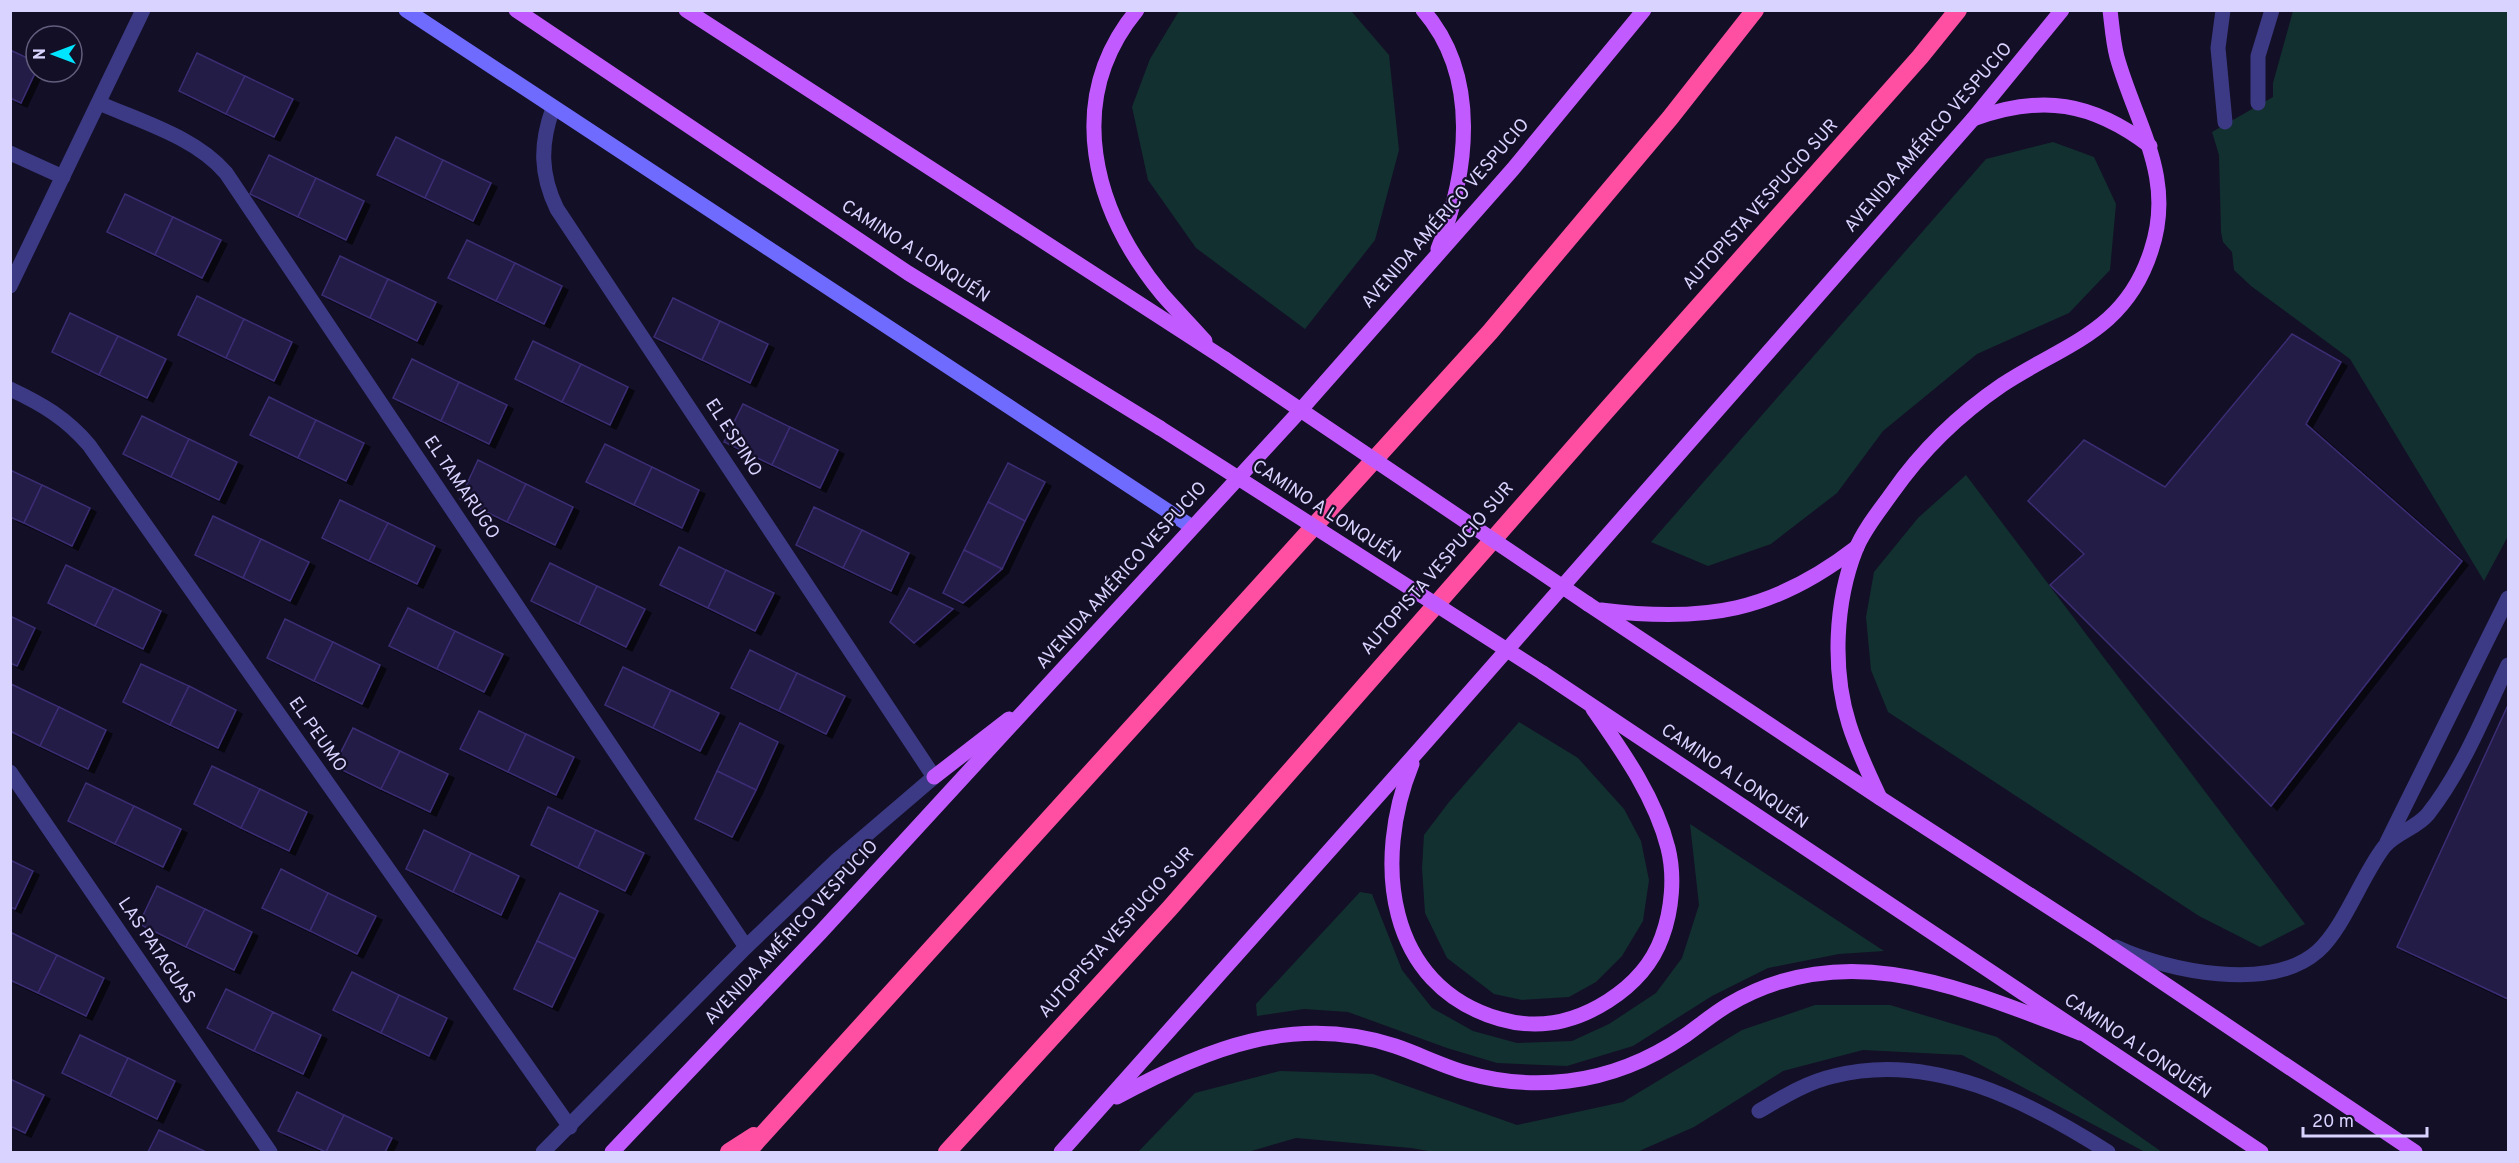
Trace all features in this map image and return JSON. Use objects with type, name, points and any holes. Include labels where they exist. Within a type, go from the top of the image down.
[{"type":"highway","points":[[747,1152],[1490,332],[1671,118],[1755,10]]},
{"type":"highway","name":"AUTOPISTA VESPUCIO SUR","points":[[947,1152],[1170,908],[1905,74],[1958,10]]},
{"type":"highway","points":[[729,1152],[780,1118]]},
{"type":"main road","name":"CAMINO A LONQUÉN","points":[[516,10],[908,273],[1160,428],[1544,673],[2261,1152]]},
{"type":"main road","points":[[686,10],[1221,357],[1593,607],[1880,798],[2095,937],[2415,1152]]},
{"type":"main road","points":[[1137,10],[1121,30],[1106,59],[1096,91],[1093,124],[1094,152],[1100,179],[1121,231],[1162,293],[1221,357]]},
{"type":"main road","points":[[1422,10],[1441,37],[1453,61],[1463,113],[1464,146],[1460,179],[1449,219],[1434,258]]},
{"type":"main road","name":"AVENIDA AMÉRICO VESPUCIO","points":[[612,1152],[1040,695],[1298,413],[1513,169],[1644,10]]},
{"type":"main road","name":"AVENIDA AMÉRICO VESPUCIO","points":[[1061,1152],[1418,751],[1973,119],[2062,10]]},
{"type":"main road","points":[[1880,798],[1848,722],[1842,688],[1839,654],[1840,618],[1846,581],[1857,547],[1915,462],[1935,439],[1967,409],[2004,384],[2087,337],[2109,320],[2127,299],[2141,276],[2151,252],[2158,225],[2157,172],[2151,146],[2118,57],[2110,10]]},
{"type":"main road","points":[[1973,119],[2025,104],[2052,104],[2078,108],[2104,117],[2151,146]]},
{"type":"main road","points":[[1593,607],[1661,615],[1701,615],[1741,608],[1772,598],[1802,584],[1857,547]]},
{"type":"main road","points":[[934,777],[1040,695]]},
{"type":"main road","points":[[1418,751],[1405,781],[1392,845],[1395,906],[1403,933],[1414,957],[1431,979],[1448,993],[1486,1015],[1522,1023],[1540,1024],[1568,1020],[1595,1009],[1620,993],[1642,973],[1656,954],[1671,904],[1672,876],[1668,849],[1656,813],[1618,745],[1588,702]]},
{"type":"main road","points":[[1107,1103],[1153,1077],[1202,1056],[1257,1038],[1289,1034],[1322,1033],[1354,1036],[1394,1046],[1467,1073],[1503,1081],[1537,1083],[1570,1081],[1631,1065],[1659,1052],[1725,1006],[1756,989],[1789,977],[1824,971],[1885,971],[1916,978],[2014,1008],[2080,1033]]},
{"type":"street","points":[[10,286],[143,10]]},
{"type":"street","points":[[406,10],[1192,527]]},
{"type":"street","points":[[2223,10],[2218,48],[2225,122]]},
{"type":"street","points":[[2258,103],[2258,56],[2272,10]]},
{"type":"street","name":"EL TAMARUGO","points":[[99,103],[208,154],[226,173],[746,947]]},
{"type":"street","name":"EL ESPINO","points":[[553,108],[542,151],[548,191],[557,208],[934,777]]},
{"type":"street","points":[[10,153],[63,177]]},
{"type":"street","name":"EL PEUMO","points":[[10,389],[59,414],[89,445],[570,1127]]},
{"type":"street","points":[[2095,937],[2132,954],[2171,966],[2212,972],[2253,973],[2289,967],[2304,961],[2326,941],[2385,845],[2508,598]]},
{"type":"street","points":[[2385,845],[2427,815],[2457,767],[2508,665]]},
{"type":"street","name":"LAS PATAGUAS","points":[[10,772],[270,1152]]},
{"type":"street","name":"AVENIDA AMÉRICO VESPUCIO","points":[[543,1152],[746,947],[837,860],[934,777]]},
{"type":"street","points":[[1759,1111],[1808,1085],[1832,1076],[1886,1069],[1916,1070],[1991,1090],[2036,1109],[2108,1152]]},
{"type":"green space","points":[[1179,11],[1352,12],[1389,55],[1399,150],[1375,240],[1305,329],[1196,248],[1148,180],[1132,107],[1150,59]]},
{"type":"green space","points":[[2293,11],[2508,11],[2508,536],[2484,581],[2350,359],[2251,286],[2234,270],[2232,252],[2223,242],[2219,155],[2212,132],[2273,97],[2273,83]]},
{"type":"green space","points":[[2053,142],[2094,157],[2116,204],[2110,270],[2069,313],[1977,354],[1883,431],[1837,493],[1771,544],[1708,566],[1651,542],[1986,159]]},
{"type":"green space","points":[[1966,475],[2305,924],[2260,947],[2199,916],[1888,712],[1871,670],[1866,617],[1874,572],[1918,518]]},
{"type":"green space","points":[[1519,722],[1578,758],[1624,809],[1641,841],[1649,880],[1643,921],[1622,956],[1596,982],[1569,997],[1522,1000],[1494,994],[1447,958],[1425,913],[1422,868],[1424,835],[1449,802]]},
{"type":"green space","points":[[1690,824],[1884,951],[1839,954],[1768,968],[1712,996],[1633,1046],[1567,1066],[1497,1063],[1447,1048],[1348,1012],[1304,1009],[1257,1016],[1256,1004],[1360,892],[1372,894],[1402,970],[1432,1008],[1473,1031],[1517,1043],[1572,1041],[1609,1024],[1656,993],[1682,958],[1699,905]]},
{"type":"green space","points":[[1815,1005],[1890,1005],[1997,1037],[2162,1152],[2145,1152],[1962,1055],[1863,1050],[1783,1071],[1694,1127],[1637,1152],[1434,1152],[1296,1138],[1248,1152],[1138,1152],[1195,1093],[1280,1071],[1373,1074],[1517,1125],[1623,1102],[1742,1030]]},
{"type":"building","points":[[10,50],[24,56],[24,84],[30,84],[21,103],[10,98]]},
{"type":"building","points":[[197,53],[245,76],[226,114],[179,91]]},
{"type":"building","points":[[245,76],[293,99],[274,137],[226,114]]},
{"type":"building","points":[[396,137],[443,160],[425,198],[377,175]]},
{"type":"building","points":[[269,155],[316,178],[298,217],[250,194]]},
{"type":"building","points":[[443,160],[491,183],[473,221],[425,198]]},
{"type":"building","points":[[316,178],[364,201],[346,240],[298,217]]},
{"type":"building","points":[[125,194],[173,217],[155,255],[107,232]]},
{"type":"building","points":[[173,217],[221,240],[202,278],[155,255]]},
{"type":"building","points":[[467,240],[515,263],[496,301],[448,278]]},
{"type":"building","points":[[340,256],[388,279],[370,318],[322,295]]},
{"type":"building","points":[[515,263],[562,286],[544,324],[496,301]]},
{"type":"building","points":[[388,279],[436,302],[417,341],[370,318]]},
{"type":"building","points":[[197,296],[244,319],[226,358],[178,335]]},
{"type":"building","points":[[673,298],[720,321],[702,360],[654,337]]},
{"type":"building","points":[[70,313],[118,336],[99,375],[52,352]]},
{"type":"building","points":[[244,319],[292,342],[274,381],[226,358]]},
{"type":"building","points":[[720,321],[768,344],[750,383],[702,360]]},
{"type":"building","points":[[2292,334],[2341,362],[2306,424],[2462,561],[2271,806],[2050,585],[2084,554],[2028,501],[2084,440],[2165,487]]},
{"type":"building","points":[[118,336],[166,359],[147,398],[99,375]]},
{"type":"building","points":[[533,341],[581,364],[562,402],[515,379]]},
{"type":"building","points":[[412,359],[459,382],[441,421],[393,398]]},
{"type":"building","points":[[581,364],[628,387],[610,425],[562,402]]},
{"type":"building","points":[[459,382],[507,405],[489,444],[441,421]]},
{"type":"building","points":[[269,397],[316,420],[298,458],[250,435]]},
{"type":"building","points":[[743,404],[790,427],[772,465],[724,442]]},
{"type":"building","points":[[142,416],[189,439],[171,477],[123,454]]},
{"type":"building","points":[[316,420],[364,443],[346,481],[298,458]]},
{"type":"building","points":[[790,427],[838,450],[820,488],[772,465]]},
{"type":"building","points":[[189,439],[237,462],[219,500],[171,477]]},
{"type":"building","points":[[605,444],[652,467],[634,505],[586,482]]},
{"type":"building","points":[[478,460],[526,484],[507,522],[460,499]]},
{"type":"building","points":[[1008,463],[1045,482],[1025,521],[988,502]]},
{"type":"building","points":[[652,467],[699,490],[682,528],[634,505]]},
{"type":"building","points":[[10,470],[42,485],[24,523],[10,517]]},
{"type":"building","points":[[526,484],[573,507],[555,545],[507,522]]},
{"type":"building","points":[[42,485],[90,508],[72,546],[24,523]]},
{"type":"building","points":[[340,500],[388,523],[369,561],[322,538]]},
{"type":"building","points":[[988,502],[1025,521],[1002,569],[964,550]]},
{"type":"building","points":[[814,507],[862,530],[843,568],[796,545]]},
{"type":"building","points":[[213,516],[261,539],[243,578],[195,555]]},
{"type":"building","points":[[388,523],[435,546],[417,584],[369,561]]},
{"type":"building","points":[[862,530],[909,553],[891,591],[843,568]]},
{"type":"building","points":[[261,539],[309,562],[290,601],[243,578]]},
{"type":"building","points":[[679,547],[726,570],[708,608],[660,585]]},
{"type":"building","points":[[964,550],[1002,569],[963,603],[943,593]]},
{"type":"building","points":[[550,563],[597,586],[579,624],[531,601]]},
{"type":"building","points":[[66,565],[114,588],[95,626],[48,603]]},
{"type":"building","points":[[726,570],[774,593],[755,631],[708,608]]},
{"type":"building","points":[[597,586],[645,609],[626,647],[579,624]]},
{"type":"building","points":[[114,588],[161,611],[143,649],[95,626]]},
{"type":"building","points":[[909,588],[953,609],[914,643],[890,622]]},
{"type":"building","points":[[408,608],[455,631],[437,669],[389,646]]},
{"type":"building","points":[[10,616],[35,628],[17,666],[10,663]]},
{"type":"building","points":[[285,619],[333,642],[314,681],[267,658]]},
{"type":"building","points":[[455,631],[503,654],[484,692],[437,669]]},
{"type":"building","points":[[333,642],[380,665],[362,704],[314,681]]},
{"type":"building","points":[[750,650],[797,673],[779,711],[731,688]]},
{"type":"building","points":[[141,664],[189,686],[170,725],[123,702]]},
{"type":"building","points":[[623,667],[671,690],[653,728],[605,705]]},
{"type":"building","points":[[797,673],[845,696],[826,734],[779,711]]},
{"type":"building","points":[[11,684],[59,707],[40,746],[10,731]]},
{"type":"building","points":[[189,686],[236,710],[218,748],[170,725]]},
{"type":"building","points":[[671,690],[719,713],[700,751],[653,728]]},
{"type":"building","points":[[2508,705],[2508,999],[2397,947]]},
{"type":"building","points":[[59,707],[106,730],[88,769],[40,746]]},
{"type":"building","points":[[479,711],[526,734],[508,772],[460,749]]},
{"type":"building","points":[[740,723],[778,742],[756,790],[717,771]]},
{"type":"building","points":[[353,728],[400,751],[381,789],[334,766]]},
{"type":"building","points":[[526,734],[574,757],[556,795],[508,772]]},
{"type":"building","points":[[400,751],[448,774],[430,812],[381,789]]},
{"type":"building","points":[[212,766],[260,789],[241,828],[194,804]]},
{"type":"building","points":[[717,771],[756,790],[732,837],[695,819]]},
{"type":"building","points":[[86,783],[134,806],[115,844],[68,821]]},
{"type":"building","points":[[260,789],[307,812],[289,851],[241,828]]},
{"type":"building","points":[[134,806],[181,829],[163,867],[115,844]]},
{"type":"building","points":[[548,807],[596,830],[578,868],[531,845]]},
{"type":"building","points":[[424,830],[471,853],[453,892],[406,869]]},
{"type":"building","points":[[596,830],[644,853],[625,891],[578,868]]},
{"type":"building","points":[[471,853],[519,876],[501,915],[453,892]]},
{"type":"building","points":[[10,860],[33,871],[15,909],[10,907]]},
{"type":"building","points":[[281,869],[328,893],[310,931],[262,908]]},
{"type":"building","points":[[157,886],[205,909],[186,947],[139,924]]},
{"type":"building","points":[[328,893],[376,916],[357,954],[310,931]]},
{"type":"building","points":[[560,893],[598,911],[575,959],[537,941]]},
{"type":"building","points":[[205,909],[252,932],[234,970],[186,947]]},
{"type":"building","points":[[10,932],[57,955],[38,993],[10,980]]},
{"type":"building","points":[[537,941],[575,959],[552,1007],[514,989]]},
{"type":"building","points":[[57,955],[104,978],[86,1016],[38,993]]},
{"type":"building","points":[[352,972],[399,995],[381,1033],[333,1010]]},
{"type":"building","points":[[226,989],[273,1012],[254,1051],[207,1028]]},
{"type":"building","points":[[399,995],[447,1018],[429,1056],[381,1033]]},
{"type":"building","points":[[273,1012],[321,1035],[303,1074],[254,1051]]},
{"type":"building","points":[[80,1035],[128,1058],[110,1096],[62,1073]]},
{"type":"building","points":[[128,1058],[175,1081],[157,1119],[110,1096]]},
{"type":"building","points":[[10,1079],[44,1095],[25,1133],[10,1126]]},
{"type":"building","points":[[297,1092],[344,1115],[326,1152],[278,1131]]},
{"type":"building","points":[[344,1115],[392,1138],[385,1152],[326,1152]]},
{"type":"building","points":[[159,1130],[206,1152],[148,1152]]}]
